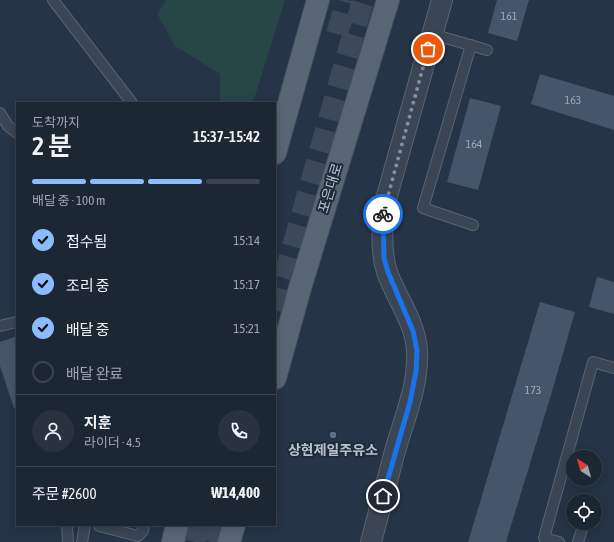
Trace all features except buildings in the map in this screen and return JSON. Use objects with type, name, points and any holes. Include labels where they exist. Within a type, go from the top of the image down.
[{"type":"main road","points":[[276,149],[318,0]]},
{"type":"main road","name":"포은대로","points":[[276,374],[300,288],[388,0]]},
{"type":"main road","points":[[173,542],[177,526]]},
{"type":"main road","points":[[229,542],[234,526]]},
{"type":"street","points":[[372,542],[410,402],[416,371],[417,350],[413,331],[388,272],[384,258],[382,222],[385,203],[442,0]]},
{"type":"lane","points":[[53,0],[131,102]]},
{"type":"lane","points":[[432,34],[487,50]]},
{"type":"lane","points":[[471,45],[423,208],[473,225]]},
{"type":"lane","points":[[0,114],[8,126],[16,132]]},
{"type":"lane","points":[[0,326],[16,322]]},
{"type":"lane","points":[[559,542],[544,538],[593,362],[614,368]]},
{"type":"lane","points":[[68,526],[68,542]]},
{"type":"lane","points":[[82,542],[85,526]]},
{"type":"lane","points":[[99,526],[138,536],[143,531],[144,526]]},
{"type":"lane","points":[[578,542],[582,530]]},
{"type":"green space","points":[[166,0],[285,0],[253,102],[222,102],[220,100],[220,74],[175,46],[157,14]]},
{"type":"tunnel","points":[[337,34],[347,0]]},
{"type":"tunnel","points":[[276,306],[363,0]]},
{"type":"tunnel","points":[[194,542],[199,526]]},
{"type":"tunnel","points":[[212,542],[216,526]]},
{"type":"way so far","points":[[383,214],[428,49]]},
{"type":"place","name":"상현제일주유소","points":[[333,435]]},
{"type":"route","points":[[383,214],[384,258],[388,272],[413,331],[417,350],[416,371],[410,402],[383,496]]}]
